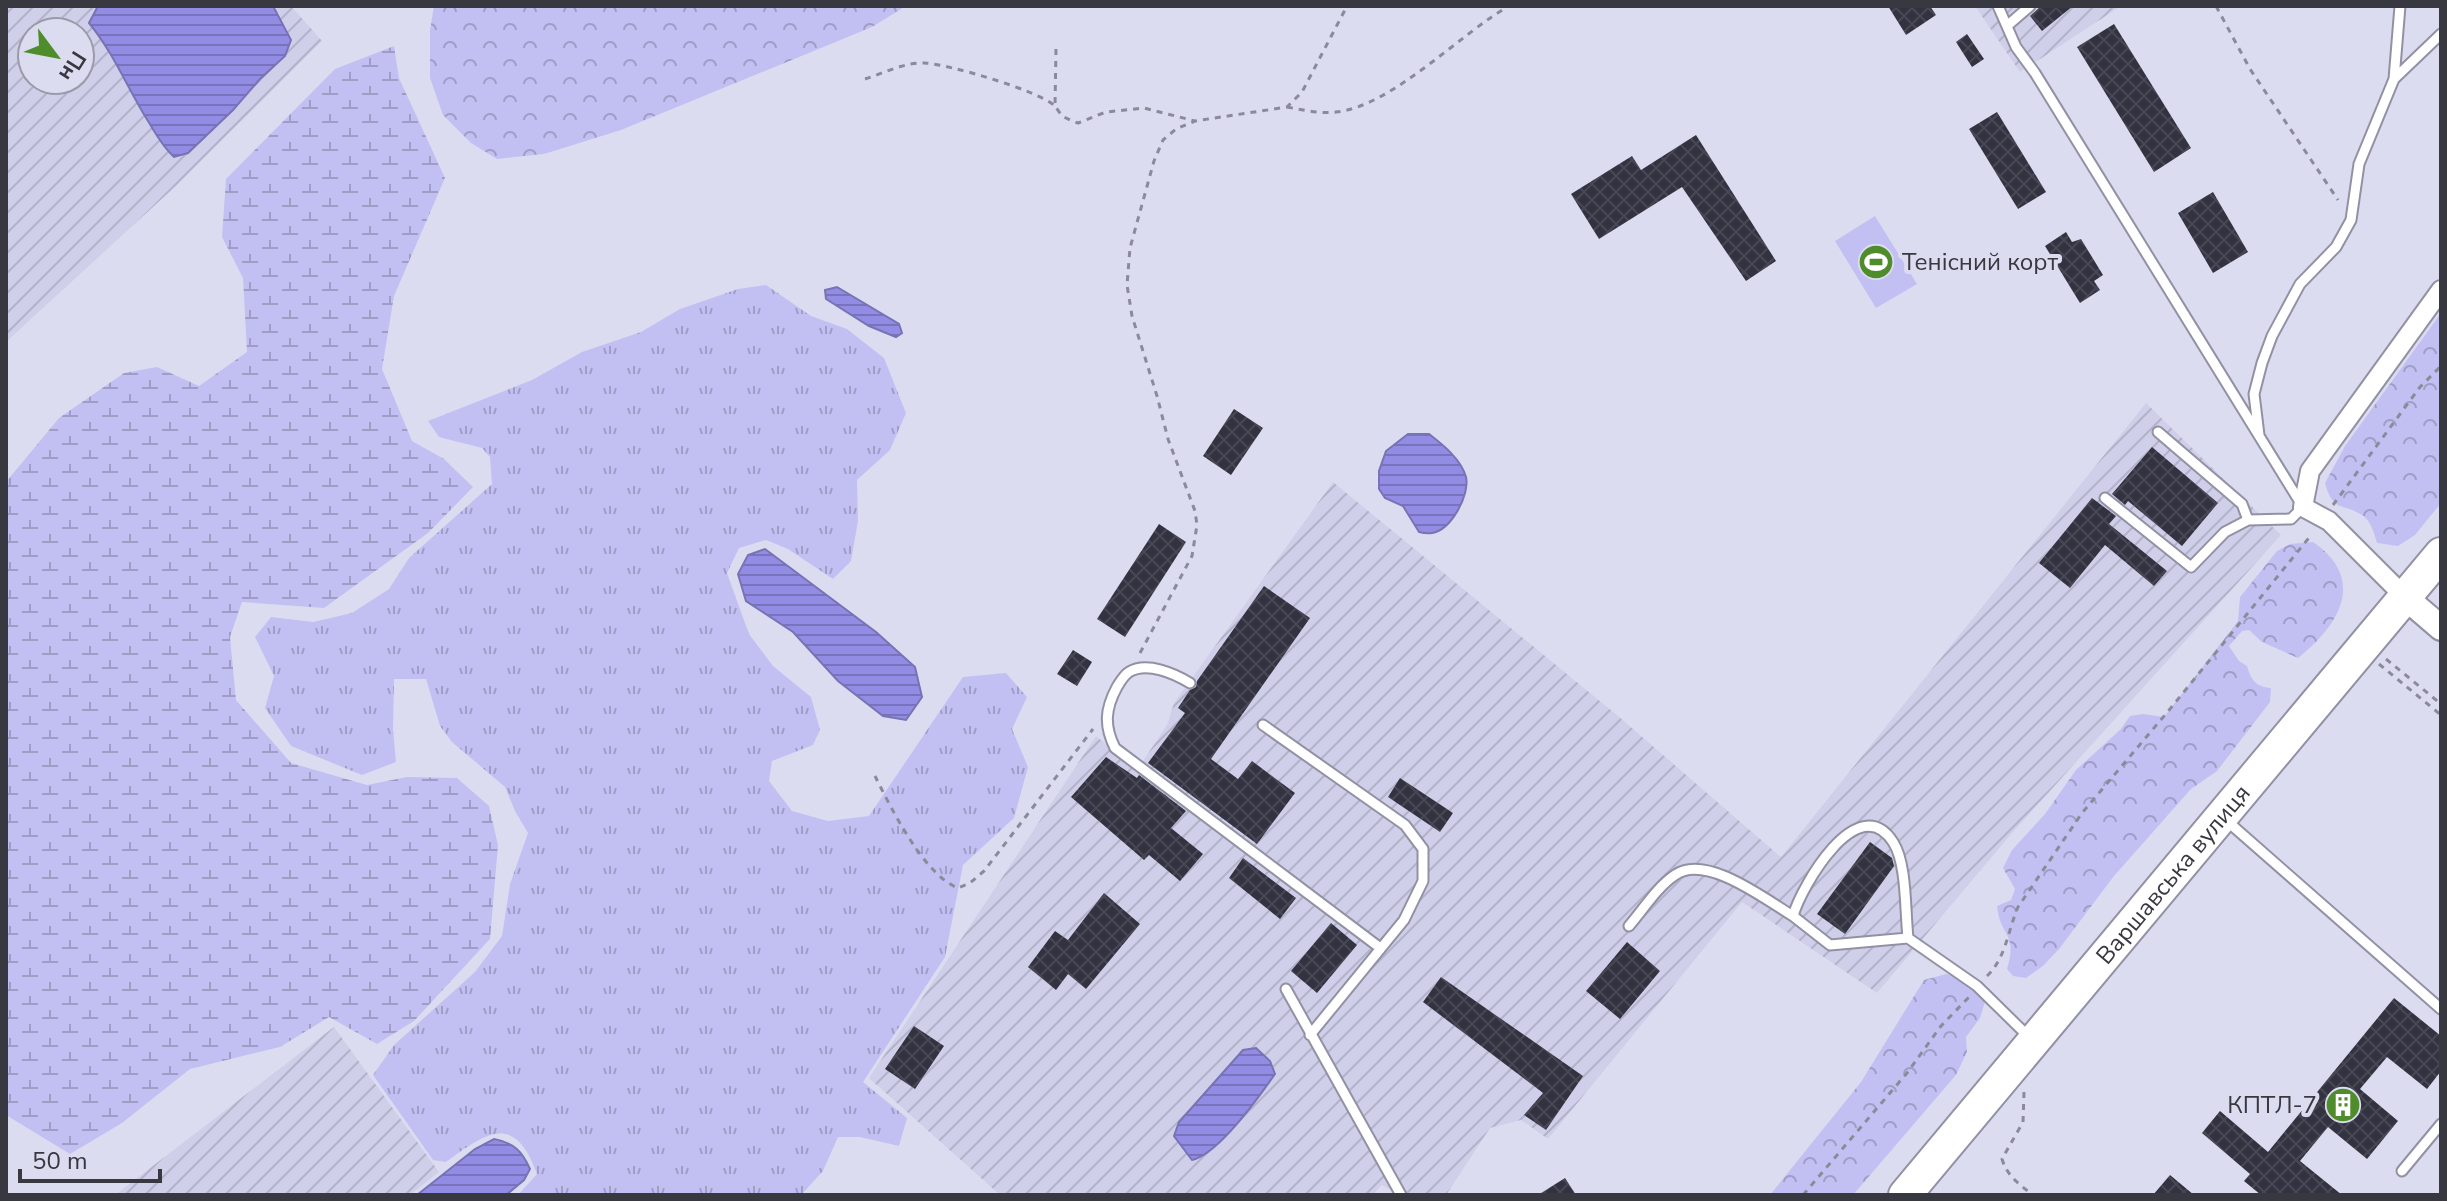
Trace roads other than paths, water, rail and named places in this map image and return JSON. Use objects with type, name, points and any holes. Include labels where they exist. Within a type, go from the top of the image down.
[{"type":"highway","name":"Варшавська вулиця","points":[[1905,1195],[2441,554]]},
{"type":"street","points":[[2441,290],[2310,471],[2303,507],[2324,517],[2441,628]]},
{"type":"lane","points":[[1998,6],[2016,47],[2303,507],[2291,519],[2248,520],[2225,532],[2191,567],[2105,498]]},
{"type":"lane","points":[[2008,25],[2030,6]]},
{"type":"lane","points":[[2259,438],[2254,394],[2262,363],[2272,336],[2300,284],[2336,247],[2351,220],[2359,164],[2394,79],[2400,6]]},
{"type":"lane","points":[[2394,79],[2441,34]]},
{"type":"lane","points":[[2158,432],[2242,504],[2248,520]]},
{"type":"lane","points":[[1190,683],[1170,672],[1147,669],[1130,671],[1110,701],[1106,719],[1115,748],[1379,947]]},
{"type":"lane","points":[[1263,725],[1405,825],[1423,849],[1423,881],[1404,920],[1310,1035]]},
{"type":"lane","points":[[2221,816],[2441,1009]]},
{"type":"lane","points":[[1793,916],[1798,897],[1845,833],[1862,827],[1878,828],[1892,839],[1902,860],[1908,938]]},
{"type":"lane","points":[[1629,926],[1676,874],[1699,869],[1716,872],[1793,916],[1830,945],[1908,938],[1977,986],[2033,1041]]},
{"type":"lane","points":[[1286,989],[1401,1195]]},
{"type":"lane","points":[[2402,1171],[2441,1124]]},
{"type":"place","name":"Тенісний корт","points":[[1876,262]]},
{"type":"place","name":"КПТЛ-7","points":[[2343,1105]]}]
